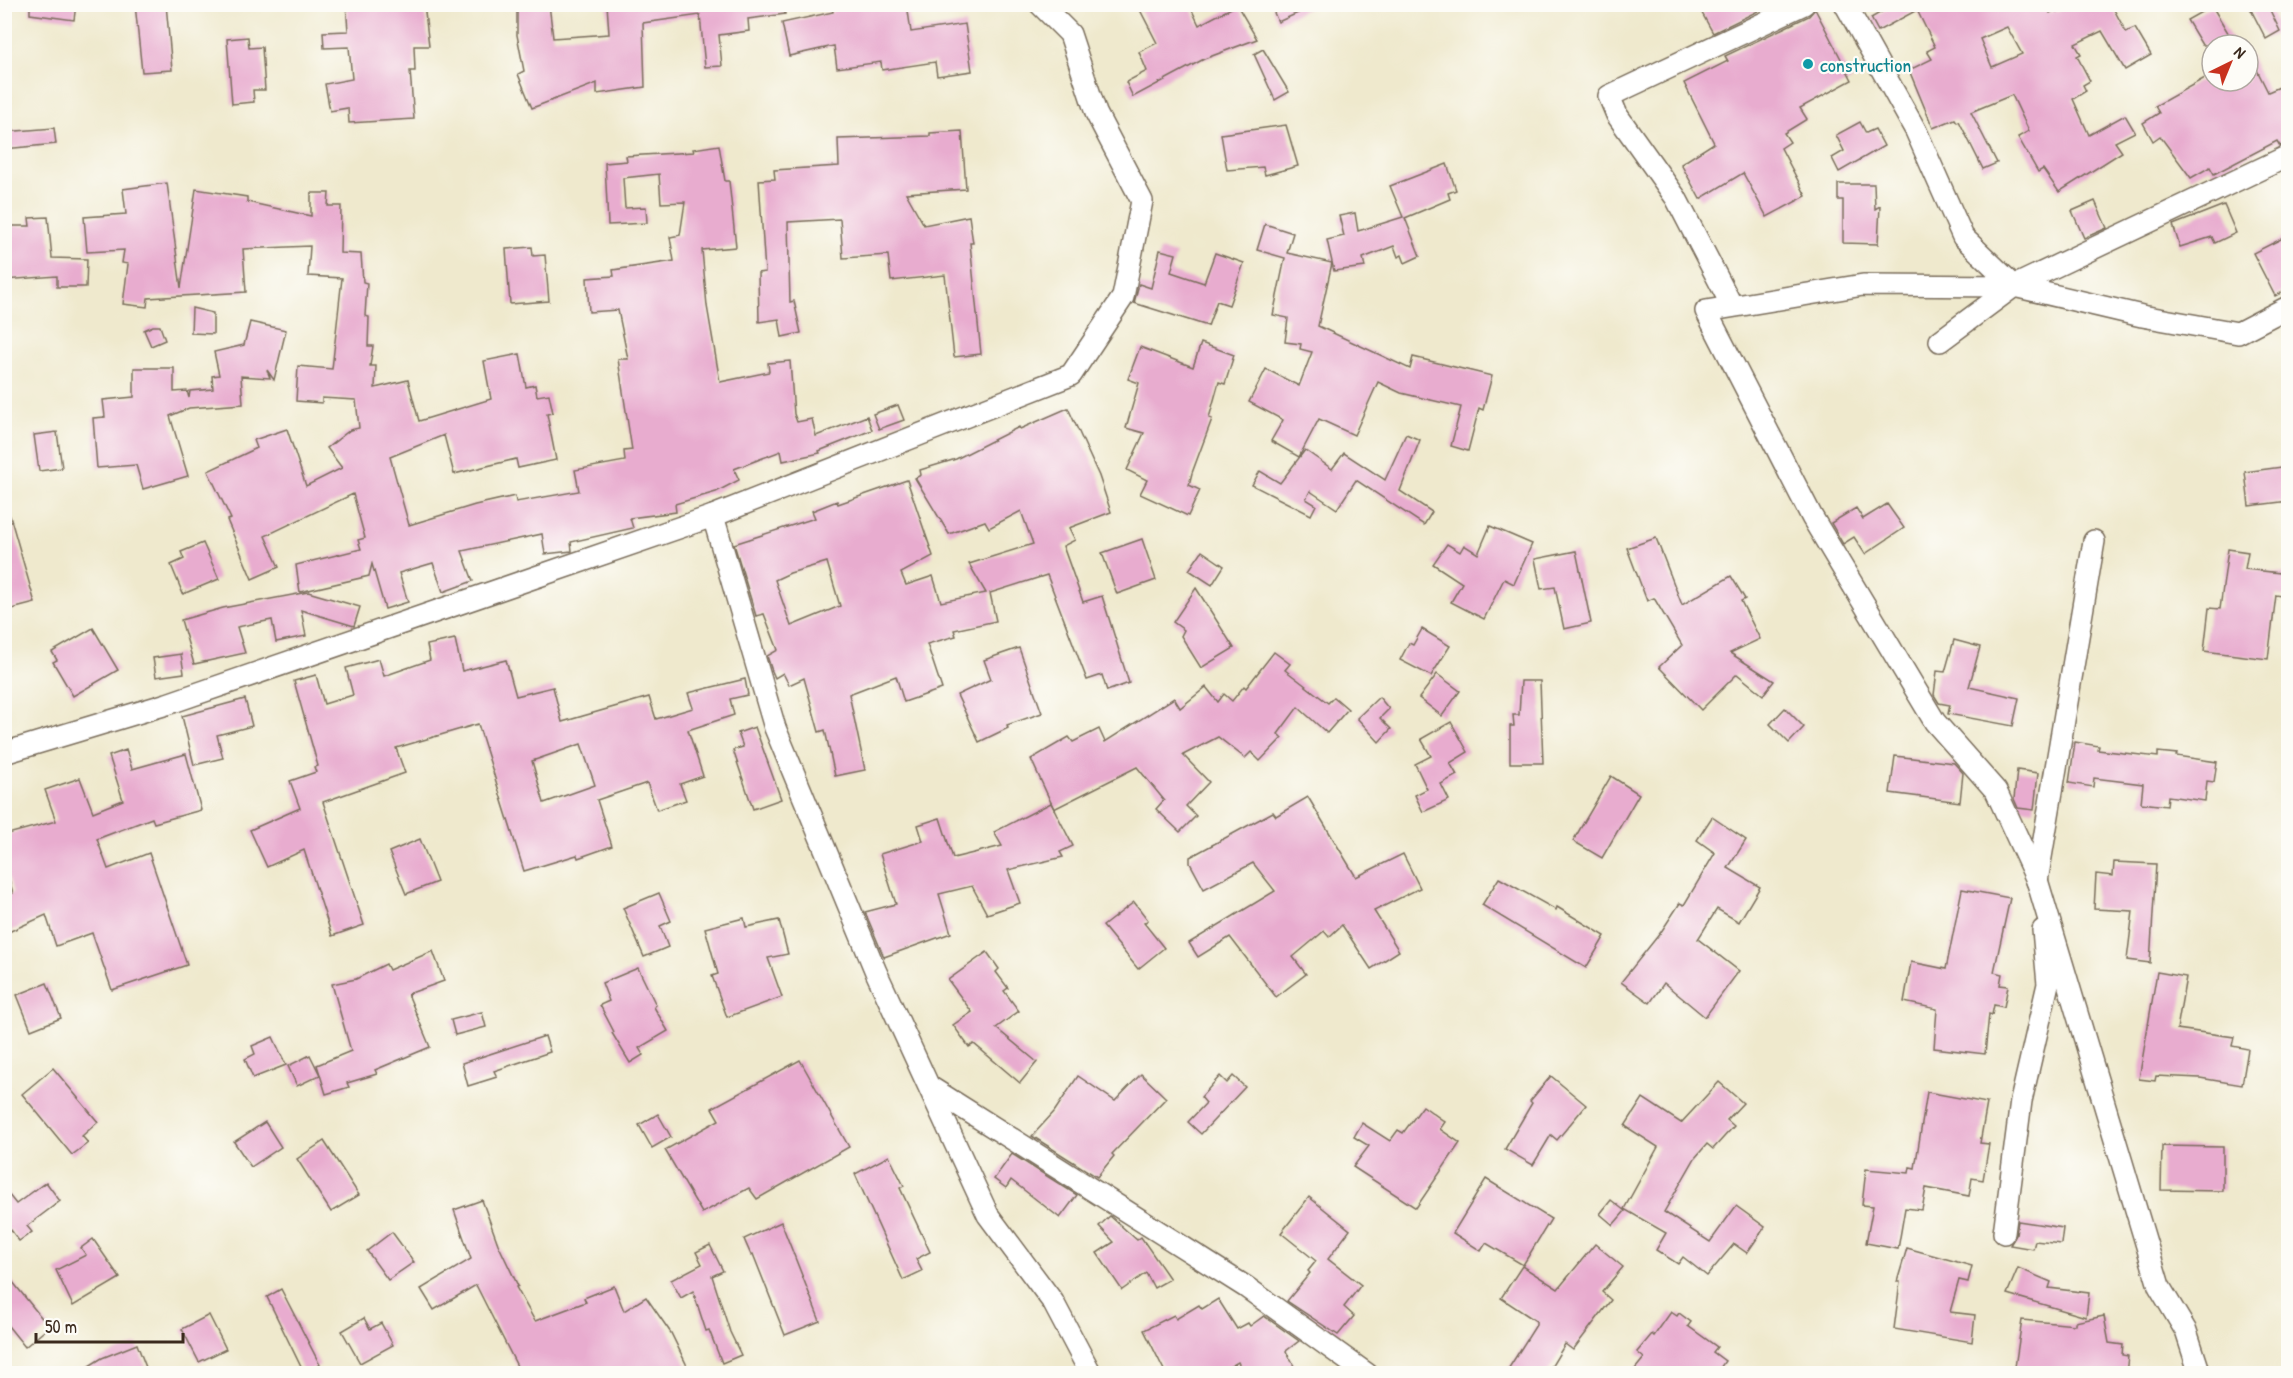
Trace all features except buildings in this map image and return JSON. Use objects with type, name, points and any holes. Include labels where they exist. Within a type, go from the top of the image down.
[{"type":"street","points":[[4,753],[167,704],[713,516],[1071,375],[1123,297],[1142,201],[1096,113],[1070,34],[1040,4]]},
{"type":"street","points":[[1732,306],[1676,198],[1617,115],[1609,96],[1804,4]]},
{"type":"street","points":[[1845,4],[1916,131],[1963,237],[2014,286]]},
{"type":"street","points":[[1940,341],[2014,286],[2289,156]]},
{"type":"street","points":[[2200,1374],[2186,1331],[2159,1286],[2037,880],[1996,790],[1935,722],[1812,517],[1706,311],[1863,285],[2014,286],[2142,316],[2238,333],[2289,307]]},
{"type":"street","points":[[713,516],[775,728],[876,972],[988,1215],[1053,1302],[1091,1374]]},
{"type":"street","points":[[2004,1233],[2021,1101],[2048,984],[2037,880],[2094,541]]},
{"type":"street","points":[[929,1087],[1246,1287],[1367,1374]]},
{"type":"place","name":"construction","points":[[1808,64]]}]
